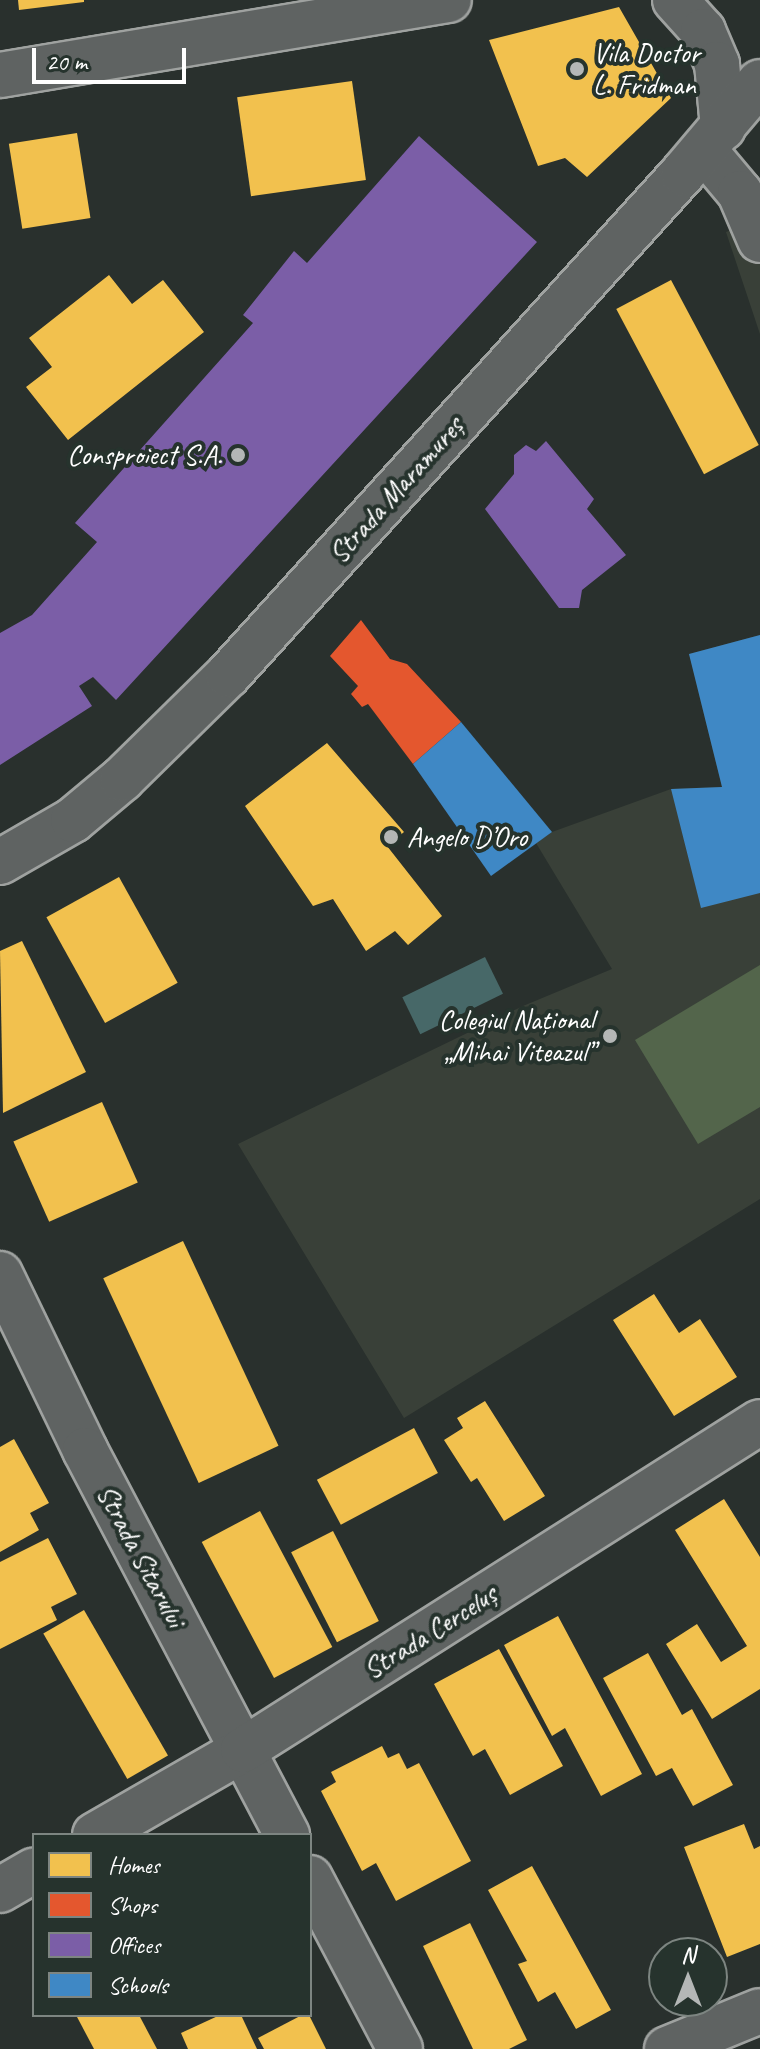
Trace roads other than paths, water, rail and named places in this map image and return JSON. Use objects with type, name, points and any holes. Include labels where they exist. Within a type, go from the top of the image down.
[{"type":"street","points":[[0,75],[449,0]]},
{"type":"street","points":[[675,0],[703,31],[717,64],[713,139],[760,240]]},
{"type":"street","name":"Strada Maramureș","points":[[0,862],[73,820],[122,779],[228,675],[713,139],[760,82]]},
{"type":"street","name":"Strada Sitarului","points":[[0,1274],[85,1450],[286,1833]]},
{"type":"street","name":"Strada Cerceluș","points":[[98,1833],[243,1750],[760,1422]]},
{"type":"street","points":[[0,1890],[32,1871]]},
{"type":"street","points":[[312,1882],[400,2049]]},
{"type":"street","points":[[667,2049],[760,2011]]},
{"type":"water","points":[[485,957],[503,994],[420,1034],[402,997]]},
{"type":"place","name":"Vila Doctor L. Fridman","points":[[577,69]]},
{"type":"place","name":"Consproiect S.A.","points":[[238,455]]},
{"type":"place","name":"Angelo D’Oro","points":[[391,837]]},
{"type":"place","name":"Colegiul Național „Mihai Viteazul”","points":[[610,1036]]}]
